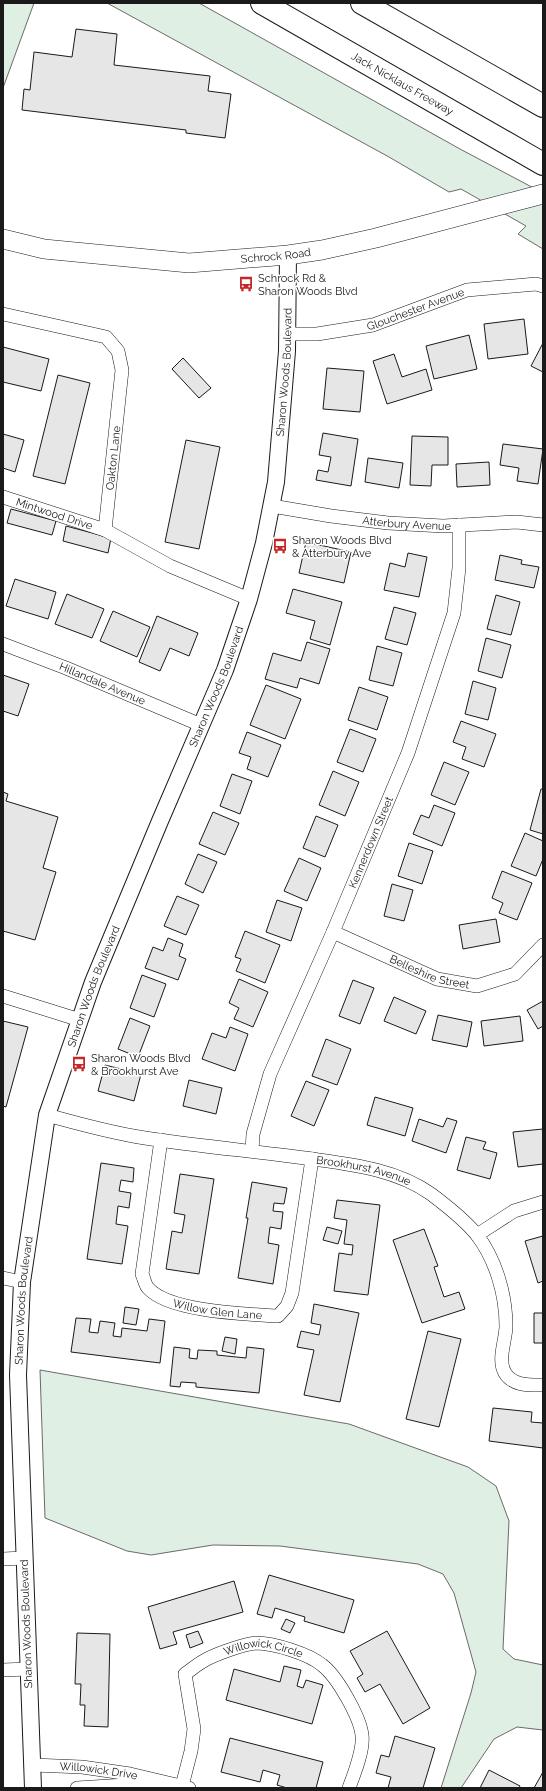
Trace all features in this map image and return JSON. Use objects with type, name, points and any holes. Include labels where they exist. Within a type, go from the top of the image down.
[{"type":"highway","name":"Jack Nicklaus Freeway","points":[[262,3],[543,164]]},
{"type":"highway","points":[[362,3],[543,106]]},
{"type":"main road","name":"Schrock Road","points":[[3,239],[44,249],[190,263],[288,256],[376,238],[543,194]]},
{"type":"street","name":"Sharon Woods Boulevard","points":[[33,1788],[18,1400],[22,1282],[47,1115],[93,982],[225,670],[249,599],[264,543],[276,482],[287,334],[288,256]]},
{"type":"street","name":"Glouchester Avenue","points":[[287,334],[316,334],[373,325],[467,290],[536,284],[543,286]]},
{"type":"street","name":"Oakton Lane","points":[[3,314],[106,337],[118,351],[122,370],[105,530]]},
{"type":"street","name":"Mintwood Drive","points":[[3,497],[105,530]]},
{"type":"street","name":"Atterbury Avenue","points":[[272,506],[331,516],[388,523],[443,526],[517,522],[543,525]]},
{"type":"street","name":"Kennerdown Street","points":[[252,1151],[253,1134],[270,1074],[333,932],[408,753],[454,614],[459,568],[459,525]]},
{"type":"street","points":[[105,530],[170,566],[249,599]]},
{"type":"street","name":"Hillandale Avenue","points":[[3,644],[66,668],[201,725]]},
{"type":"street","name":"Belleshire Street","points":[[333,932],[438,979],[477,986],[515,974],[543,945]]},
{"type":"street","points":[[3,996],[80,1020]]},
{"type":"street","name":"Brookhurst Avenue","points":[[47,1115],[144,1138],[352,1165],[400,1178],[424,1189],[453,1211],[477,1235],[495,1266],[505,1307],[506,1327],[502,1360],[504,1373],[513,1382],[525,1385],[543,1385]]},
{"type":"street","name":"Willow Glen Lane","points":[[161,1140],[142,1274],[148,1287],[158,1296],[189,1307],[278,1316],[287,1306],[292,1293],[312,1159]]},
{"type":"street","points":[[477,1235],[514,1211],[543,1202]]},
{"type":"street","points":[[3,1278],[22,1282]]},
{"type":"street","points":[[3,1559],[24,1558]]},
{"type":"street","name":"Willowick Circle","points":[[185,1787],[194,1729],[185,1674],[207,1659],[256,1643],[273,1646],[308,1657],[323,1665],[334,1678],[357,1716],[363,1736],[359,1758],[349,1788]]},
{"type":"street","points":[[3,1670],[28,1669]]},
{"type":"street","name":"Willowick Drive","points":[[33,1765],[82,1767],[130,1774],[185,1787]]},
{"type":"street","name":"Willowick Drive","points":[[76,1788],[165,1782]]},
{"type":"green space","points":[[3,3],[34,3],[3,88]]},
{"type":"green space","points":[[107,3],[199,3],[460,149],[543,193],[543,249],[518,234],[526,226],[461,189],[449,192],[389,157]]},
{"type":"green space","points":[[40,1370],[349,1424],[468,1467],[496,1486],[509,1521],[503,1649],[514,1659],[543,1665],[543,1730],[517,1727],[494,1739],[461,1788],[441,1788],[471,1693],[476,1672],[454,1593],[443,1574],[418,1564],[280,1546],[213,1545],[151,1555],[127,1551],[45,1518]]},
{"type":"building","points":[[76,29],[117,34],[114,65],[210,76],[208,91],[231,94],[225,138],[186,133],[186,130],[22,110],[24,89],[30,90],[34,52],[72,57]]},
{"type":"building","points":[[524,319],[528,354],[488,359],[484,324]]},
{"type":"building","points":[[469,335],[477,369],[434,379],[426,346]]},
{"type":"building","points":[[543,343],[543,372],[531,366]]},
{"type":"building","points":[[3,347],[49,359],[41,391],[3,382]]},
{"type":"building","points":[[394,354],[402,377],[426,369],[432,390],[387,404],[373,361]]},
{"type":"building","points":[[183,358],[211,388],[199,398],[172,369]]},
{"type":"building","points":[[327,368],[364,371],[360,412],[323,409]]},
{"type":"building","points":[[58,375],[90,383],[65,484],[33,476]]},
{"type":"building","points":[[323,433],[358,439],[351,486],[316,480],[318,470],[328,472],[331,457],[319,455]]},
{"type":"building","points":[[3,434],[24,440],[15,472],[3,468]]},
{"type":"building","points":[[412,436],[448,437],[448,465],[432,465],[431,486],[410,485]]},
{"type":"building","points":[[186,440],[220,447],[199,549],[165,542]]},
{"type":"building","points":[[503,444],[543,449],[538,484],[517,481],[519,468],[500,465]]},
{"type":"building","points":[[368,458],[403,463],[399,488],[365,482]]},
{"type":"building","points":[[489,462],[490,485],[457,487],[456,464]]},
{"type":"building","points":[[11,509],[56,521],[52,535],[7,523]]},
{"type":"building","points":[[66,526],[111,538],[108,553],[63,541]]},
{"type":"building","points":[[306,542],[351,552],[344,583],[299,573]]},
{"type":"building","points":[[408,553],[427,557],[419,597],[384,590],[390,563],[405,567]]},
{"type":"building","points":[[500,555],[522,560],[521,564],[539,567],[534,588],[495,580]]},
{"type":"building","points":[[15,579],[56,592],[48,619],[6,606]]},
{"type":"building","points":[[293,589],[342,602],[330,645],[310,639],[315,621],[286,613]]},
{"type":"building","points":[[67,594],[104,609],[92,638],[55,624]]},
{"type":"building","points":[[496,595],[520,602],[511,635],[487,629]]},
{"type":"building","points":[[394,607],[416,613],[407,645],[385,639]]},
{"type":"building","points":[[113,611],[150,627],[137,657],[100,641]]},
{"type":"building","points":[[157,616],[198,633],[189,656],[170,648],[160,671],[139,662]]},
{"type":"building","points":[[486,638],[511,645],[502,678],[478,671]]},
{"type":"building","points":[[307,642],[330,649],[319,684],[300,678],[297,688],[265,679],[273,653],[301,661]]},
{"type":"building","points":[[377,646],[402,653],[393,686],[369,680]]},
{"type":"building","points":[[3,675],[29,684],[18,716],[3,711]]},
{"type":"building","points":[[473,681],[496,688],[488,720],[465,714]]},
{"type":"building","points":[[266,685],[301,699],[285,739],[250,725]]},
{"type":"building","points":[[359,687],[388,697],[377,730],[348,720]]},
{"type":"building","points":[[461,721],[496,734],[484,767],[462,759],[466,747],[453,742]]},
{"type":"building","points":[[350,729],[376,739],[363,772],[337,762]]},
{"type":"building","points":[[247,732],[281,745],[268,777],[247,769],[251,757],[239,753]]},
{"type":"building","points":[[444,762],[469,772],[455,805],[431,795]]},
{"type":"building","points":[[333,771],[359,782],[345,816],[319,805]]},
{"type":"building","points":[[232,774],[252,781],[240,814],[220,806]]},
{"type":"building","points":[[541,789],[543,789],[543,834],[530,830]]},
{"type":"building","points":[[3,792],[8,794],[6,801],[58,817],[43,868],[56,872],[35,940],[3,931]]},
{"type":"building","points":[[434,805],[455,813],[442,846],[413,834],[421,815],[429,818]]},
{"type":"building","points":[[213,812],[239,823],[225,855],[199,844]]},
{"type":"building","points":[[316,816],[338,825],[325,857],[303,848]]},
{"type":"building","points":[[525,833],[543,841],[543,859],[536,876],[511,866]]},
{"type":"building","points":[[409,843],[433,851],[422,884],[398,876]]},
{"type":"building","points":[[198,854],[217,862],[203,893],[185,884]]},
{"type":"building","points":[[299,858],[321,868],[307,901],[284,891]]},
{"type":"building","points":[[502,871],[532,883],[517,920],[499,913],[503,903],[492,898]]},
{"type":"building","points":[[392,884],[413,890],[404,921],[384,916]]},
{"type":"building","points":[[177,896],[199,905],[186,935],[164,926]]},
{"type":"building","points":[[277,900],[302,908],[291,941],[266,932]]},
{"type":"building","points":[[496,919],[500,942],[463,949],[459,925]]},
{"type":"building","points":[[245,931],[280,945],[265,983],[236,971],[241,959],[235,957]]},
{"type":"building","points":[[168,938],[183,944],[179,956],[186,959],[178,980],[145,968],[153,947],[163,951]]},
{"type":"building","points":[[142,975],[166,984],[154,1017],[130,1008]]},
{"type":"building","points":[[239,979],[268,992],[253,1027],[234,1019],[239,1008],[229,1003]]},
{"type":"building","points":[[353,980],[374,988],[360,1024],[339,1016]]},
{"type":"building","points":[[394,997],[426,1011],[416,1034],[384,1021]]},
{"type":"building","points":[[543,1001],[543,1026],[538,1029],[527,1010]]},
{"type":"building","points":[[438,1015],[472,1022],[467,1047],[432,1040]]},
{"type":"building","points":[[520,1016],[523,1041],[484,1046],[481,1021]]},
{"type":"building","points":[[130,1018],[150,1026],[138,1057],[118,1049]]},
{"type":"building","points":[[3,1021],[28,1027],[6,1107],[3,1106]]},
{"type":"building","points":[[230,1027],[248,1034],[235,1071],[202,1059],[212,1033],[226,1038]]},
{"type":"building","points":[[326,1039],[351,1049],[337,1085],[312,1076]]},
{"type":"building","points":[[105,1065],[141,1074],[134,1101],[98,1091]]},
{"type":"building","points":[[189,1080],[222,1088],[216,1114],[183,1106]]},
{"type":"building","points":[[306,1081],[329,1090],[314,1126],[291,1116]]},
{"type":"building","points":[[375,1097],[413,1108],[405,1136],[367,1125]]},
{"type":"building","points":[[447,1118],[457,1121],[446,1153],[412,1141],[419,1119],[443,1127]]},
{"type":"building","points":[[543,1129],[543,1164],[518,1167],[513,1132]]},
{"type":"building","points":[[466,1137],[486,1142],[483,1149],[497,1153],[490,1179],[457,1170]]},
{"type":"building","points":[[101,1163],[134,1168],[133,1182],[121,1180],[119,1191],[131,1193],[129,1208],[118,1206],[116,1224],[128,1226],[122,1264],[87,1259]]},
{"type":"building","points":[[180,1174],[214,1179],[199,1274],[166,1269],[172,1231],[182,1233],[185,1215],[174,1213]]},
{"type":"building","points":[[252,1182],[287,1188],[284,1204],[274,1203],[273,1211],[283,1212],[281,1229],[270,1227],[268,1243],[279,1245],[273,1284],[238,1278],[248,1218],[246,1218]]},
{"type":"building","points":[[337,1200],[380,1205],[368,1295],[334,1291],[339,1253],[352,1255],[353,1245],[344,1244],[347,1220],[334,1218]]},
{"type":"building","points":[[327,1227],[342,1231],[338,1244],[323,1240]]},
{"type":"building","points":[[424,1229],[438,1266],[434,1267],[444,1297],[459,1292],[465,1309],[422,1323],[393,1240]]},
{"type":"building","points":[[543,1236],[543,1281],[538,1283],[525,1241]]},
{"type":"building","points":[[314,1304],[359,1313],[340,1402],[304,1395],[314,1350],[297,1347],[301,1331],[319,1335],[321,1325],[311,1323]]},
{"type":"building","points":[[125,1307],[139,1309],[136,1325],[123,1323]]},
{"type":"building","points":[[534,1313],[543,1313],[543,1343],[534,1343]]},
{"type":"building","points":[[76,1318],[91,1319],[89,1332],[98,1333],[100,1321],[115,1323],[113,1336],[121,1337],[122,1328],[147,1331],[149,1319],[165,1321],[160,1363],[71,1352]]},
{"type":"building","points":[[428,1331],[461,1339],[439,1427],[406,1419]]},
{"type":"building","points":[[225,1337],[237,1339],[235,1354],[222,1351]]},
{"type":"building","points":[[174,1347],[190,1349],[189,1358],[197,1359],[198,1350],[217,1351],[217,1355],[246,1358],[247,1347],[264,1349],[259,1393],[196,1387],[196,1383],[181,1382],[180,1387],[170,1386]]},
{"type":"building","points":[[493,1408],[532,1412],[531,1422],[543,1423],[543,1448],[489,1441]]},
{"type":"building","points":[[269,1575],[354,1600],[344,1633],[304,1621],[305,1617],[275,1608],[272,1618],[257,1614]]},
{"type":"building","points":[[234,1581],[243,1612],[173,1632],[177,1644],[160,1649],[148,1607]]},
{"type":"building","points":[[286,1619],[295,1623],[290,1633],[281,1629]]},
{"type":"building","points":[[198,1631],[203,1643],[190,1648],[186,1635]]},
{"type":"building","points":[[387,1631],[430,1708],[403,1724],[380,1684],[365,1692],[357,1678],[363,1674],[350,1651]]},
{"type":"building","points":[[77,1633],[110,1634],[108,1727],[84,1726],[85,1705],[80,1705],[81,1684],[75,1684]]},
{"type":"building","points":[[284,1666],[301,1670],[297,1686],[303,1688],[306,1680],[323,1685],[312,1724],[226,1700],[234,1669],[280,1682]]},
{"type":"building","points":[[395,1736],[435,1748],[423,1788],[388,1788],[391,1777],[376,1773],[381,1755],[389,1757]]},
{"type":"building","points":[[230,1738],[323,1762],[316,1788],[287,1788],[277,1785],[280,1775],[263,1770],[260,1782],[221,1772]]},
{"type":"building","points":[[489,1770],[520,1786],[519,1788],[480,1788]]},
{"type":"building","points":[[543,1772],[543,1788],[534,1788]]},
{"type":"place","name":"Schrock Rd & Sharon Woods Blvd","points":[[246,284]]},
{"type":"place","name":"Sharon Woods Blvd & Atterbury Ave","points":[[280,546]]},
{"type":"place","name":"Sharon Woods Blvd & Brookhurst Ave","points":[[79,1064]]}]
